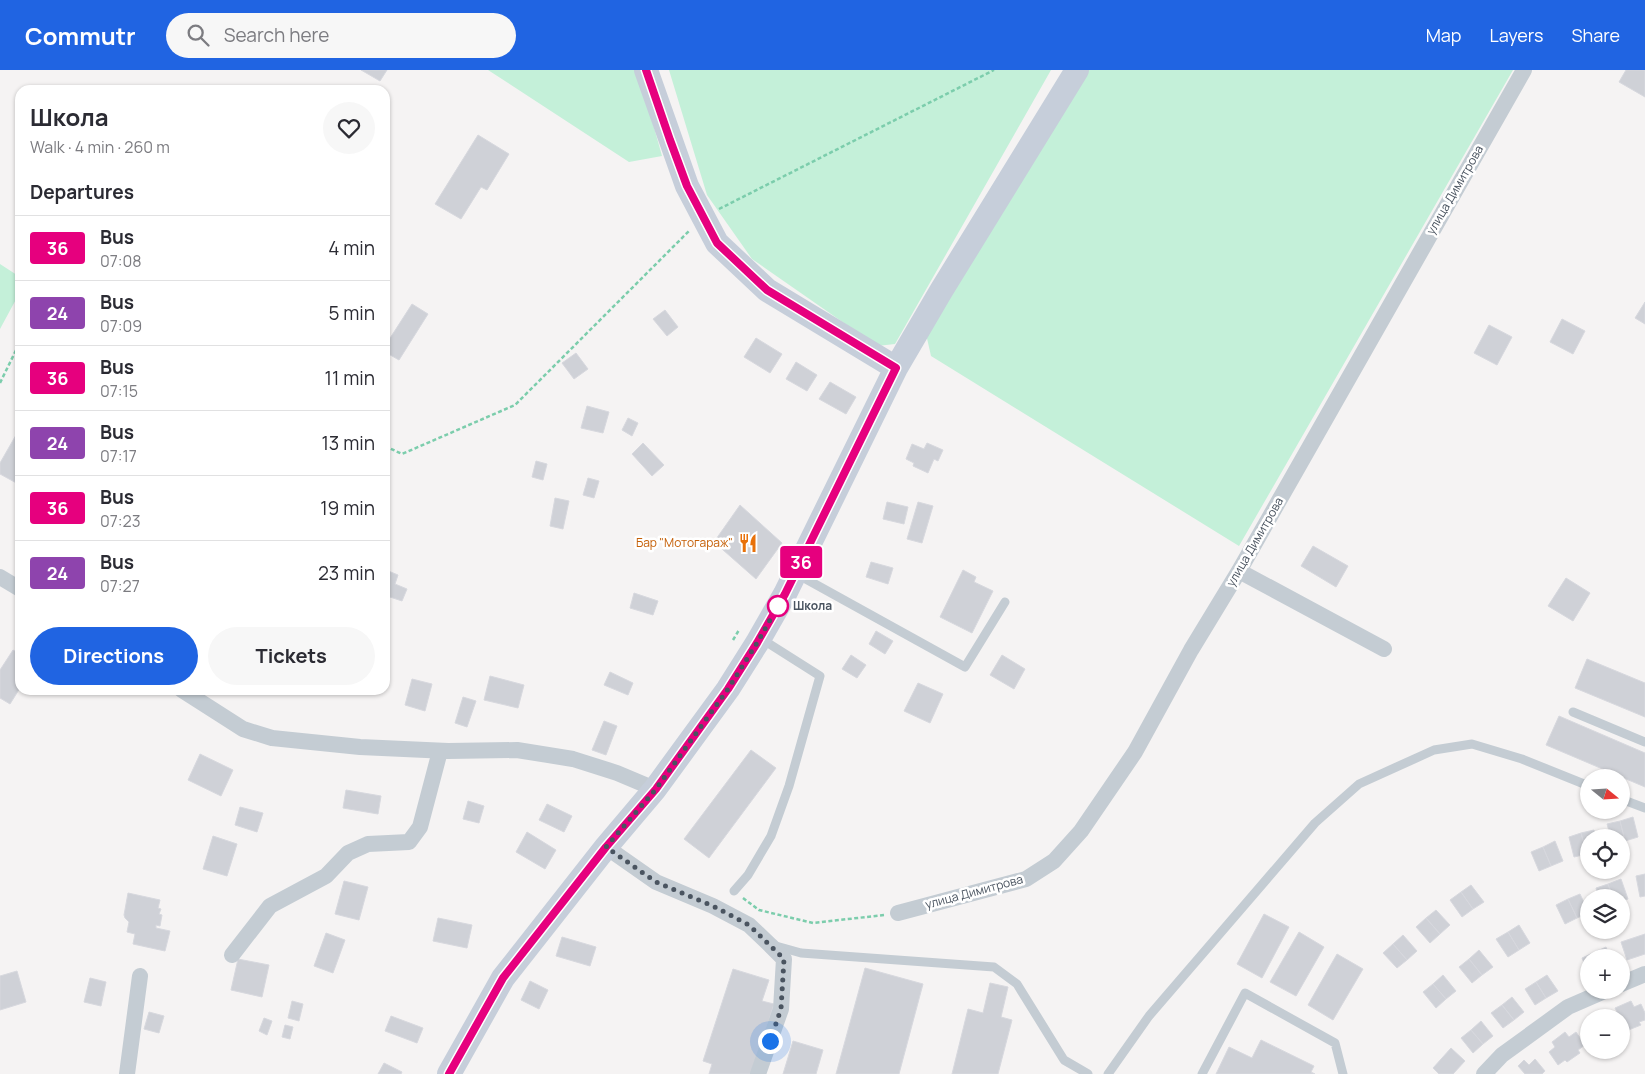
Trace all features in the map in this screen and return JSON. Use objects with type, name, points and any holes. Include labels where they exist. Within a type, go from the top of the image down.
[{"type":"main road","points":[[646,70],[687,186],[717,243],[767,290],[896,368]]},
{"type":"main road","points":[[449,1074],[503,978],[606,847],[656,789],[728,689],[750,634],[795,573],[896,368],[941,291],[1077,70]]},
{"type":"street","name":"улица Димитрова","points":[[898,913],[1026,879],[1054,861],[1081,831],[1135,752],[1191,650],[1239,572],[1524,70]]},
{"type":"street","points":[[1239,572],[1384,649]]},
{"type":"street","points":[[0,577],[15,586]]},
{"type":"street","points":[[190,695],[244,729],[272,738],[360,747],[440,751],[517,750],[573,759],[618,773],[656,789]]},
{"type":"street","points":[[232,955],[270,906],[326,876],[348,853],[368,844],[409,842],[420,827],[440,751]]},
{"type":"street","points":[[606,847],[656,882],[713,906],[749,925],[784,959],[781,1009],[758,1074]]},
{"type":"street","points":[[1630,980],[1645,974]]},
{"type":"street","points":[[127,1074],[140,976]]},
{"type":"street","points":[[1484,1074],[1502,1055],[1568,1007],[1586,999]]},
{"type":"lane","points":[[795,573],[965,667],[1005,602]]},
{"type":"lane","points":[[734,891],[748,875],[771,836],[789,786],[820,676],[750,634]]},
{"type":"lane","points":[[1573,712],[1645,742]]},
{"type":"lane","points":[[1108,1074],[1149,1016],[1309,830],[1359,784],[1434,750],[1472,744],[1522,758],[1580,782]]},
{"type":"lane","points":[[1630,802],[1645,808]]},
{"type":"lane","points":[[770,945],[800,953],[994,967],[1017,984],[1064,1060],[1088,1074]]},
{"type":"lane","points":[[1202,1074],[1245,993],[1335,1042],[1343,1074]]},
{"type":"path","points":[[390,448],[402,454],[515,405],[703,217],[994,70]]},
{"type":"path","points":[[0,383],[15,352]]},
{"type":"path","points":[[733,640],[750,634]]},
{"type":"path","points":[[734,891],[759,910],[813,923],[898,913]]},
{"type":"green space","points":[[488,70],[638,70],[662,156],[629,162]]},
{"type":"green space","points":[[669,70],[1051,70],[895,344],[877,346],[752,259],[707,195]]},
{"type":"green space","points":[[1085,70],[1513,70],[1239,546],[931,356],[924,325]]},
{"type":"green space","points":[[0,264],[15,274],[15,301],[0,329]]},
{"type":"building","points":[[361,70],[387,70],[380,81]]},
{"type":"building","points":[[1626,70],[1645,70],[1645,97],[1619,82]]},
{"type":"building","points":[[478,135],[509,154],[487,190],[481,187],[461,219],[435,204]]},
{"type":"building","points":[[1645,302],[1645,324],[1635,318]]},
{"type":"building","points":[[412,304],[428,314],[399,360],[390,355],[390,338]]},
{"type":"building","points":[[665,310],[678,327],[667,336],[653,319]]},
{"type":"building","points":[[1562,319],[1585,331],[1573,354],[1550,342]]},
{"type":"building","points":[[1489,325],[1512,337],[1497,365],[1474,353]]},
{"type":"building","points":[[756,338],[782,354],[770,373],[744,357]]},
{"type":"building","points":[[576,353],[588,369],[574,379],[562,363]]},
{"type":"building","points":[[796,362],[817,375],[807,391],[786,379]]},
{"type":"building","points":[[830,382],[856,397],[846,414],[819,399]]},
{"type":"building","points":[[587,406],[609,412],[603,433],[581,428]]},
{"type":"building","points":[[628,418],[638,423],[632,436],[622,430]]},
{"type":"building","points":[[15,437],[15,482],[0,474],[0,463]]},
{"type":"building","points":[[643,443],[664,465],[652,476],[632,454]]},
{"type":"building","points":[[927,443],[943,450],[938,461],[934,459],[928,473],[913,466],[914,463],[906,459],[912,444],[924,449]]},
{"type":"building","points":[[536,461],[547,464],[543,480],[532,477]]},
{"type":"building","points":[[588,478],[599,481],[594,498],[583,495]]},
{"type":"building","points":[[555,498],[569,501],[563,529],[550,526]]},
{"type":"building","points":[[887,502],[908,507],[904,524],[883,519]]},
{"type":"building","points":[[918,502],[933,506],[922,543],[907,539]]},
{"type":"building","name":"Бар \"Мотогараж\"","points":[[740,505],[782,543],[756,579],[714,542]]},
{"type":"building","points":[[1313,546],[1348,566],[1336,587],[1301,566]]},
{"type":"building","points":[[871,562],[893,568],[888,584],[866,577]]},
{"type":"building","points":[[963,570],[976,577],[974,582],[993,591],[972,633],[940,617]]},
{"type":"building","points":[[390,572],[398,575],[395,584],[407,589],[402,601],[390,597]]},
{"type":"building","points":[[1566,578],[1590,593],[1573,621],[1548,606]]},
{"type":"building","points":[[634,593],[658,601],[653,615],[630,608]]},
{"type":"building","points":[[876,631],[893,641],[885,654],[869,644]]},
{"type":"building","points":[[13,650],[15,651],[16,695],[10,704],[0,698],[0,670]]},
{"type":"building","points":[[851,655],[866,665],[857,678],[842,669]]},
{"type":"building","points":[[1002,655],[1025,669],[1014,689],[990,675]]},
{"type":"building","points":[[1587,659],[1645,683],[1645,717],[1575,688]]},
{"type":"building","points":[[610,672],[633,683],[628,695],[604,685]]},
{"type":"building","points":[[490,676],[524,685],[518,708],[484,700]]},
{"type":"building","points":[[412,679],[432,684],[425,711],[405,705]]},
{"type":"building","points":[[918,683],[943,694],[930,723],[904,711]]},
{"type":"building","points":[[463,697],[476,701],[467,727],[455,723]]},
{"type":"building","points":[[1559,716],[1645,753],[1645,787],[1630,781],[1630,769],[1603,769],[1546,745]]},
{"type":"building","points":[[604,721],[617,726],[606,755],[592,750]]},
{"type":"building","points":[[751,750],[776,768],[709,858],[684,839]]},
{"type":"building","points":[[200,754],[233,770],[221,796],[188,780]]},
{"type":"building","points":[[346,790],[381,796],[378,814],[343,808]]},
{"type":"building","points":[[468,801],[484,806],[479,823],[463,819]]},
{"type":"building","points":[[547,804],[572,816],[564,832],[539,820]]},
{"type":"building","points":[[240,807],[263,813],[257,832],[235,825]]},
{"type":"building","points":[[1633,817],[1638,837],[1630,839],[1630,829],[1622,829],[1620,821]]},
{"type":"building","points":[[1620,821],[1622,829],[1608,829],[1607,824]]},
{"type":"building","points":[[527,832],[556,850],[545,869],[516,852]]},
{"type":"building","points":[[1580,833],[1580,856],[1574,857],[1569,837]]},
{"type":"building","points":[[213,836],[237,844],[227,876],[203,869]]},
{"type":"building","points":[[1555,841],[1563,861],[1551,866],[1543,847]]},
{"type":"building","points":[[1543,847],[1551,866],[1539,871],[1531,852]]},
{"type":"building","points":[[1645,874],[1645,896],[1640,897],[1636,876]]},
{"type":"building","points":[[1621,879],[1624,889],[1610,889],[1608,884]]},
{"type":"building","points":[[344,881],[368,887],[359,920],[335,914]]},
{"type":"building","points":[[1608,884],[1610,889],[1596,889]]},
{"type":"building","points":[[1471,885],[1484,902],[1473,909],[1461,892]]},
{"type":"building","points":[[1461,892],[1473,909],[1462,917],[1450,900]]},
{"type":"building","points":[[128,893],[160,900],[158,908],[161,909],[159,914],[162,915],[160,926],[156,925],[156,928],[170,931],[165,951],[133,944],[135,934],[127,932],[129,922],[124,915]]},
{"type":"building","points":[[1580,894],[1580,917],[1577,918],[1568,899]]},
{"type":"building","points":[[1568,899],[1577,918],[1565,924],[1556,905]]},
{"type":"building","points":[[1436,910],[1450,925],[1440,934],[1426,918]]},
{"type":"building","points":[[1264,914],[1289,927],[1262,978],[1237,964]]},
{"type":"building","points":[[438,918],[472,925],[467,948],[433,941]]},
{"type":"building","points":[[1426,918],[1440,934],[1430,943],[1416,927]]},
{"type":"building","points":[[1519,925],[1530,943],[1519,950],[1508,932]]},
{"type":"building","points":[[1299,932],[1324,947],[1296,996],[1270,982]]},
{"type":"building","points":[[1508,932],[1519,950],[1508,957],[1496,939]]},
{"type":"building","points":[[326,933],[345,940],[333,973],[314,966]]},
{"type":"building","points":[[1645,934],[1645,954],[1630,959],[1630,949],[1623,949],[1621,942]]},
{"type":"building","points":[[1403,935],[1417,951],[1407,960],[1393,944]]},
{"type":"building","points":[[562,937],[596,947],[590,966],[556,956]]},
{"type":"building","points":[[1393,944],[1407,960],[1397,968],[1383,953]]},
{"type":"building","points":[[1479,950],[1493,967],[1482,975],[1469,959]]},
{"type":"building","points":[[1337,954],[1363,969],[1333,1020],[1308,1005]]},
{"type":"building","points":[[238,959],[269,965],[262,997],[231,990]]},
{"type":"building","points":[[1469,959],[1482,975],[1472,983],[1459,967]]},
{"type":"building","points":[[865,968],[923,984],[899,1074],[836,1074]]},
{"type":"building","points":[[733,969],[769,980],[762,1001],[774,1004],[752,1074],[709,1074],[712,1064],[703,1061]]},
{"type":"building","points":[[17,971],[26,1002],[0,1010],[0,976]]},
{"type":"building","points":[[1443,975],[1456,991],[1446,999],[1433,984]]},
{"type":"building","points":[[1547,975],[1558,991],[1546,998],[1536,982]]},
{"type":"building","points":[[90,978],[106,982],[101,1006],[84,1002]]},
{"type":"building","points":[[530,981],[548,990],[539,1009],[521,1000]]},
{"type":"building","points":[[1536,982],[1546,998],[1535,1005],[1525,989]]},
{"type":"building","points":[[990,983],[1008,987],[1001,1017],[1012,1020],[998,1074],[952,1074],[968,1009],[983,1013]]},
{"type":"building","points":[[1433,984],[1446,999],[1436,1008],[1423,992]]},
{"type":"building","points":[[1512,997],[1524,1012],[1514,1020],[1502,1005]]},
{"type":"building","points":[[292,1001],[303,1004],[299,1021],[288,1018]]},
{"type":"building","points":[[1631,1001],[1634,1007],[1641,1004],[1645,1013],[1645,1020],[1639,1022],[1641,1025],[1630,1029],[1630,1009],[1615,1008]]},
{"type":"building","points":[[1502,1005],[1514,1020],[1503,1028],[1491,1013]]},
{"type":"building","points":[[149,1012],[164,1016],[159,1033],[144,1029]]},
{"type":"building","points":[[391,1016],[423,1028],[417,1043],[385,1031]]},
{"type":"building","points":[[264,1018],[272,1021],[267,1035],[259,1031]]},
{"type":"building","points":[[1481,1021],[1493,1036],[1483,1044],[1471,1030]]},
{"type":"building","points":[[285,1025],[293,1027],[290,1039],[282,1037]]},
{"type":"building","points":[[1471,1030],[1483,1044],[1473,1053],[1461,1038]]},
{"type":"building","points":[[1565,1032],[1569,1037],[1576,1032],[1580,1038],[1580,1049],[1578,1050],[1580,1053],[1567,1062],[1565,1060],[1558,1065],[1549,1052],[1555,1047],[1552,1042]]},
{"type":"building","points":[[1261,1040],[1314,1066],[1311,1072],[1315,1074],[1216,1074],[1229,1047],[1252,1058]]},
{"type":"building","points":[[793,1041],[823,1050],[816,1074],[783,1074]]},
{"type":"building","points":[[1451,1048],[1465,1061],[1453,1074],[1439,1074],[1433,1068]]},
{"type":"building","points":[[1535,1059],[1545,1071],[1542,1074],[1525,1074],[1518,1066],[1524,1060],[1529,1065]]},
{"type":"building","points":[[384,1063],[402,1072],[401,1074],[378,1074]]},
{"type":"bus line","name":"36","points":[[449,1074],[503,978],[606,847],[656,789],[728,689],[785,594],[896,368],[767,290],[717,243],[687,186],[646,70]]},
{"type":"place","name":"Бар \"Мотогараж\"","points":[[748,543]]},
{"type":"place","name":"Школа","points":[[778,606]]},
{"type":"route","points":[[770,1041],[781,1009],[784,959],[749,925],[713,906],[656,882],[606,847],[656,789],[728,689],[778,606]]}]
